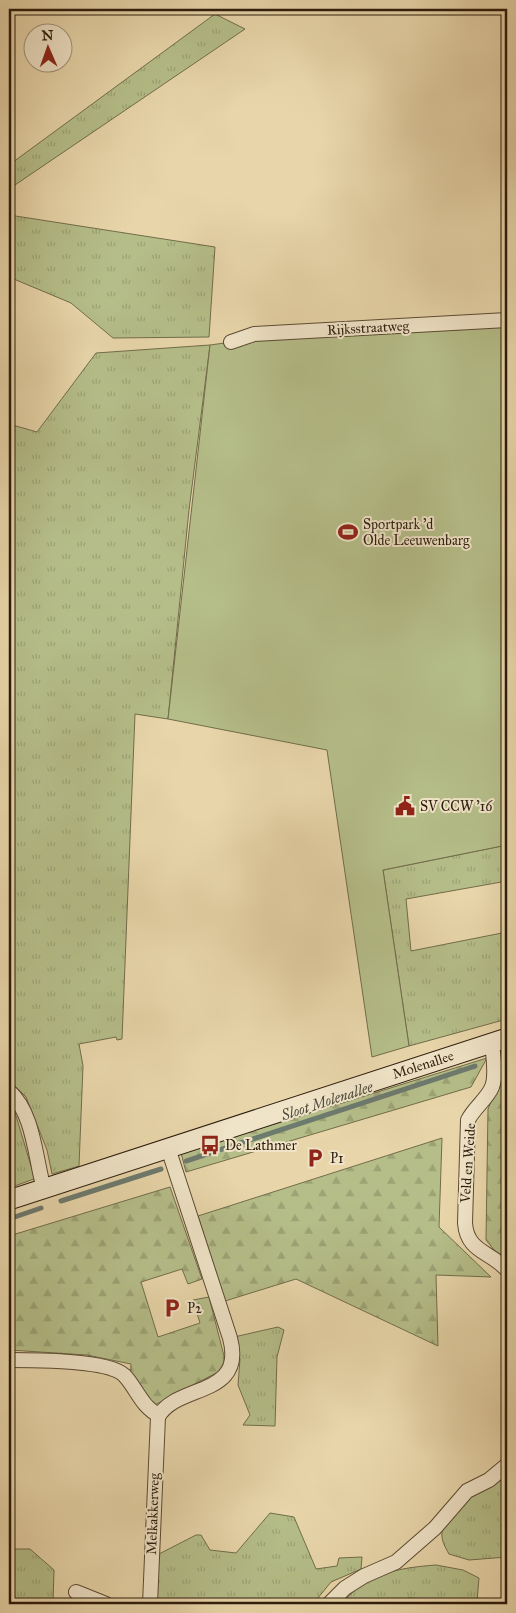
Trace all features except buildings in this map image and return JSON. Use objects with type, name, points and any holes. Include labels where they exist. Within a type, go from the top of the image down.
[{"type":"main road","name":"Molenallee","points":[[9,1200],[500,1040]]},
{"type":"street","name":"Rijksstraatweg","points":[[231,342],[254,334],[507,320]]},
{"type":"street","name":"Veld en Weide","points":[[500,1040],[492,1087],[468,1120],[465,1224],[467,1239],[472,1245],[495,1259],[507,1270]]},
{"type":"street","points":[[9,1090],[15,1096],[27,1120],[44,1189]]},
{"type":"street","points":[[9,1360],[89,1364],[116,1368],[125,1376],[158,1419],[168,1405],[217,1383],[229,1368],[233,1354],[228,1331],[168,1148]]},
{"type":"street","name":"Melkakkerweg","points":[[150,1604],[158,1419]]},
{"type":"street","points":[[329,1604],[345,1588],[364,1576],[396,1562],[435,1528],[467,1491],[490,1480],[507,1465]]},
{"type":"street","points":[[76,1592],[106,1604]]},
{"type":"green space","points":[[215,14],[245,29],[9,189],[9,165]]},
{"type":"green space","points":[[9,215],[215,247],[209,337],[113,338],[71,303],[9,277]]},
{"type":"green space","name":"Sportpark 'd Olde Leeuwenbarg","points":[[507,325],[507,845],[383,870],[409,1046],[372,1057],[327,750],[168,719],[210,345],[254,339]]},
{"type":"green space","points":[[210,345],[189,510],[168,719],[135,714],[122,1039],[117,1040],[116,1037],[79,1044],[83,1066],[79,1166],[52,1174],[47,1150],[26,1097],[9,1080],[9,424],[37,432],[96,353]]},
{"type":"green space","points":[[507,845],[507,881],[406,899],[411,951],[507,932],[507,1019],[409,1046],[383,870]]},
{"type":"green space","points":[[487,1058],[471,1087],[186,1172],[181,1153]]},
{"type":"green space","points":[[505,1067],[507,1072],[507,1256],[500,1257],[486,1240],[488,1109]]},
{"type":"green space","points":[[9,1103],[14,1109],[34,1179],[9,1188]]},
{"type":"green space","points":[[442,1138],[439,1227],[491,1277],[436,1275],[438,1346],[296,1279],[225,1301],[198,1216]]},
{"type":"green space","points":[[170,1187],[202,1279],[188,1284],[182,1269],[141,1282],[158,1337],[200,1323],[193,1300],[209,1297],[224,1356],[224,1363],[218,1372],[153,1406],[130,1386],[131,1364],[87,1355],[9,1350],[9,1236]]},
{"type":"green space","points":[[278,1327],[284,1330],[277,1357],[275,1426],[243,1425],[250,1415],[238,1385],[240,1359],[234,1337]]},
{"type":"green space","points":[[507,1473],[507,1557],[469,1560],[449,1554],[443,1541],[442,1532],[451,1514],[469,1498]]},
{"type":"green space","points":[[270,1513],[294,1517],[316,1569],[337,1566],[339,1558],[362,1557],[361,1569],[331,1582],[313,1604],[156,1604],[159,1554],[196,1535],[201,1535],[210,1550],[236,1553]]},
{"type":"green space","points":[[9,1549],[30,1549],[54,1570],[53,1604],[9,1604]]},
{"type":"green space","points":[[436,1565],[463,1570],[479,1578],[477,1601],[408,1598],[407,1604],[341,1604],[362,1585],[384,1574],[396,1570]]},
{"type":"waterway","name":"Sloot Molenallee","points":[[186,1161],[475,1066]]},
{"type":"waterway","name":"Sloot Molenallee","points":[[61,1201],[161,1169]]},
{"type":"waterway","name":"Sloot Molenallee","points":[[9,1219],[41,1208]]},
{"type":"place","name":"Sportpark 'd Olde Leeuwenbarg","points":[[348,532]]},
{"type":"place","name":"SV CCW '16","points":[[405,806]]},
{"type":"place","name":"De Lathmer","points":[[210,1145]]},
{"type":"place","name":"P1","points":[[315,1158]]},
{"type":"place","name":"P2","points":[[172,1308]]}]
